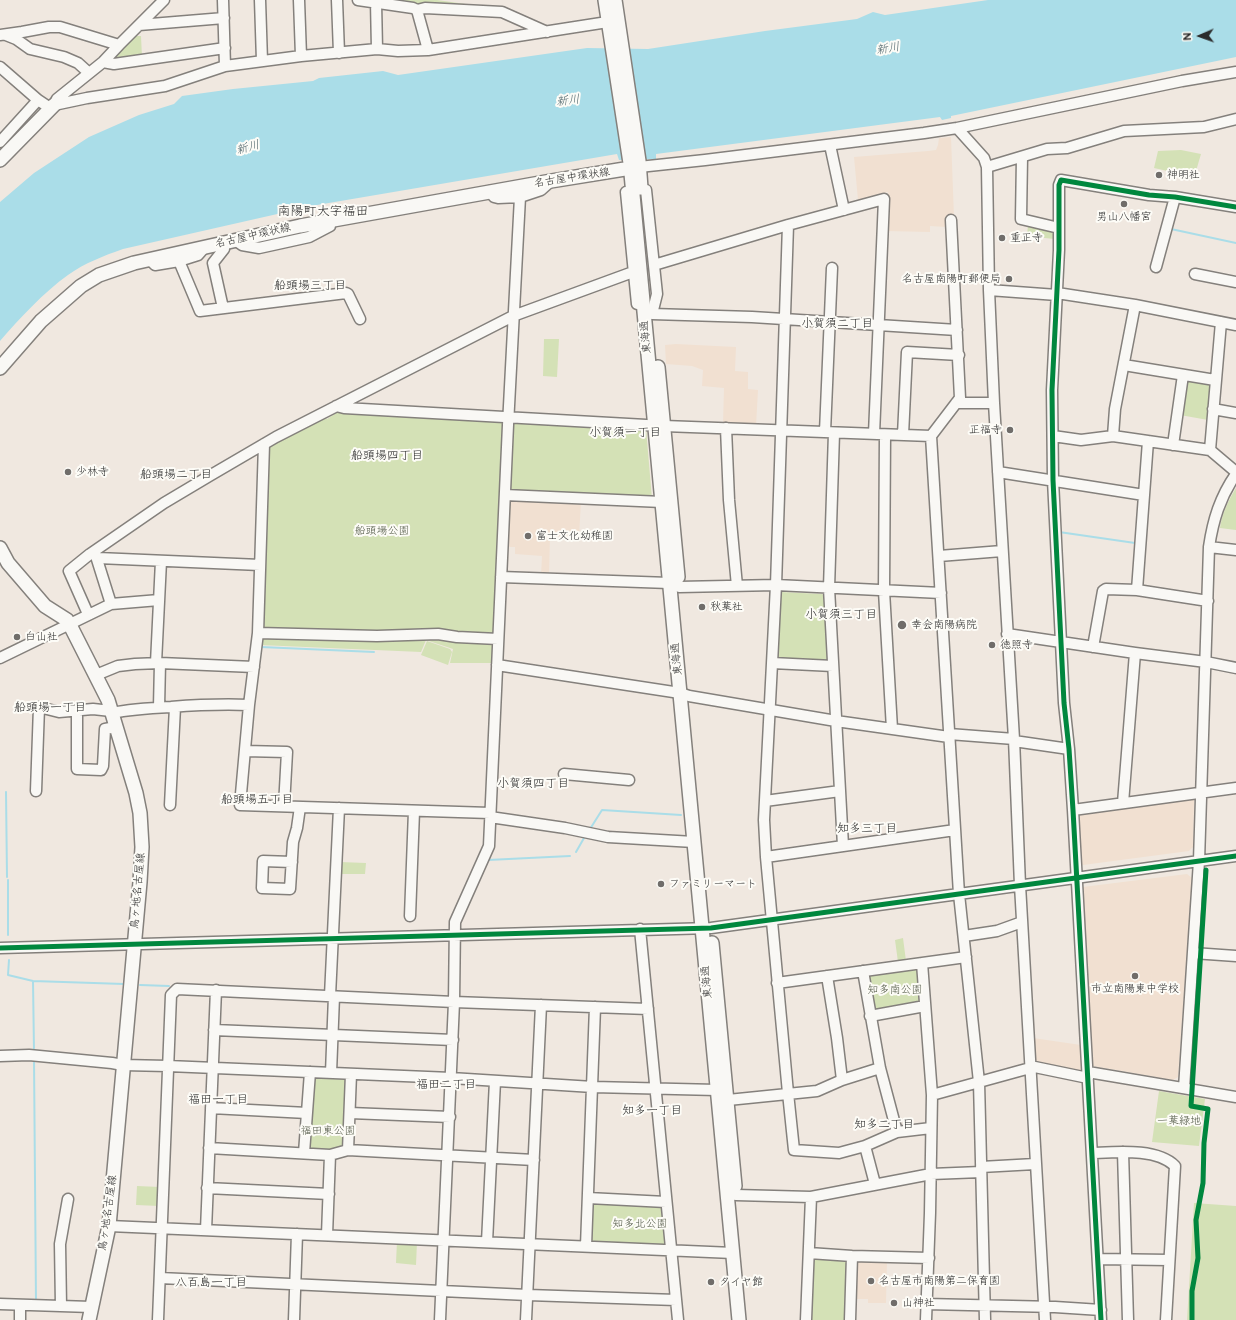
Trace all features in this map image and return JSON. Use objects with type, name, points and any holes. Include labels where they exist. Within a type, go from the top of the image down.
[{"type":"main road","name":"東海通","points":[[605,0],[613,22],[634,165],[652,314],[662,502],[674,585]]},
{"type":"main road","name":"東海通","points":[[613,22],[615,0]]},
{"type":"main road","points":[[0,160],[52,107]]},
{"type":"main road","name":"東海通","points":[[634,165],[646,341],[659,425],[685,695],[706,928],[717,1090],[739,1320]]},
{"type":"main road","name":"名古屋中環状線","points":[[0,368],[41,321],[81,286],[99,275],[110,271],[150,259],[330,220],[634,165]]},
{"type":"main road","name":"鳥ヶ地名古屋線","points":[[0,548],[8,563],[45,606],[67,620],[69,623],[96,675],[112,712],[136,793],[140,813],[141,853],[109,1226],[90,1314]]},
{"type":"main road","name":"東海通","points":[[685,695],[694,842],[728,1100],[748,1320]]},
{"type":"street","points":[[52,107],[57,99],[103,62],[164,0]]},
{"type":"street","points":[[223,0],[225,66]]},
{"type":"street","points":[[260,0],[262,61]]},
{"type":"street","points":[[299,0],[301,56]]},
{"type":"street","points":[[337,0],[339,53]]},
{"type":"street","points":[[358,0],[413,8],[417,10],[425,8],[502,12],[547,32]]},
{"type":"street","points":[[376,2],[377,49]]},
{"type":"street","points":[[417,10],[428,50]]},
{"type":"street","points":[[139,25],[224,18]]},
{"type":"street","points":[[0,67],[38,100],[52,107],[87,98],[165,86],[225,66],[301,56],[377,49],[398,51],[428,50],[613,22]]},
{"type":"street","points":[[1,35],[49,27],[60,27],[119,45]]},
{"type":"street","points":[[1,35],[16,39],[30,49],[64,57],[78,63],[89,73]]},
{"type":"street","points":[[103,62],[114,64],[225,48]]},
{"type":"street","points":[[634,165],[830,145],[924,133],[956,128],[1182,80],[1236,72]]},
{"type":"street","points":[[0,142],[38,100]]},
{"type":"street","points":[[987,167],[1047,149],[1067,148],[1124,131],[1204,127],[1236,119]]},
{"type":"street","points":[[956,128],[984,158],[987,167],[989,290],[994,403],[1014,740],[1035,1164],[1045,1320]]},
{"type":"street","points":[[830,145],[844,210]]},
{"type":"street","points":[[1022,157],[1021,219],[1059,228]]},
{"type":"street","points":[[926,1304],[1044,1307],[1101,1315],[1073,810],[1069,748],[1064,703],[1053,480],[1052,390],[1057,294],[1059,184],[1062,180],[1149,195],[1175,197],[1236,207]]},
{"type":"street","points":[[490,191],[494,197],[498,198],[520,197],[541,190],[551,181]]},
{"type":"street","points":[[645,190],[657,294],[652,314],[785,319],[958,330]]},
{"type":"street","points":[[627,192],[633,272],[639,320],[646,341]]},
{"type":"street","points":[[440,1320],[453,1040],[455,922],[489,846],[508,417],[520,197]]},
{"type":"street","points":[[1156,267],[1175,197]]},
{"type":"street","points":[[654,265],[788,225],[884,199],[874,434]]},
{"type":"street","points":[[951,220],[958,330],[960,398],[931,436],[959,894],[979,1082],[985,1320]]},
{"type":"street","points":[[788,225],[776,585],[764,820],[771,920],[794,1150],[839,1153],[865,1146],[897,1132],[931,1128]]},
{"type":"street","points":[[223,308],[213,263],[230,241]]},
{"type":"street","points":[[150,259],[155,265],[179,261],[198,255],[205,247]]},
{"type":"street","points":[[179,261],[200,311],[346,293],[348,294],[360,319]]},
{"type":"street","points":[[832,268],[830,322],[829,588],[843,846]]},
{"type":"street","points":[[88,614],[69,571],[96,555],[164,504],[264,444],[513,316],[633,272]]},
{"type":"street","points":[[1195,274],[1236,282]]},
{"type":"street","points":[[989,290],[1057,294],[1135,305],[1236,325]]},
{"type":"street","points":[[1113,436],[1115,408],[1135,305]]},
{"type":"street","points":[[1210,450],[1221,322]]},
{"type":"street","points":[[903,435],[907,352],[959,355]]},
{"type":"street","points":[[1124,365],[1215,380]]},
{"type":"street","points":[[1173,444],[1183,375]]},
{"type":"street","points":[[956,403],[994,403]]},
{"type":"street","points":[[336,406],[344,408],[659,425],[931,436]]},
{"type":"street","points":[[1213,409],[1236,413]]},
{"type":"street","points":[[726,428],[729,500],[737,586]]},
{"type":"street","points":[[885,435],[884,591],[892,729]]},
{"type":"street","points":[[1053,436],[1082,440],[1113,436],[1210,450],[1236,473],[1220,502],[1215,515],[1209,547],[1199,861],[1184,1088]]},
{"type":"street","points":[[1137,590],[1148,441]]},
{"type":"street","points":[[264,444],[258,633],[249,705],[240,804],[490,815],[608,837],[694,842]]},
{"type":"street","points":[[998,472],[1144,495]]},
{"type":"street","points":[[505,495],[662,502]]},
{"type":"street","points":[[1209,547],[1236,550]]},
{"type":"street","points":[[939,556],[1002,551]]},
{"type":"street","points":[[96,555],[161,561],[260,565]]},
{"type":"street","points":[[96,555],[111,604]]},
{"type":"street","points":[[159,707],[158,663],[161,561]]},
{"type":"street","points":[[501,577],[674,585],[776,585],[941,593]]},
{"type":"street","points":[[1093,647],[1103,591],[1106,588],[1137,590],[1208,601]]},
{"type":"street","points":[[0,658],[69,623],[111,604],[159,600]]},
{"type":"street","points":[[258,633],[377,636],[438,634],[457,637],[498,639]]},
{"type":"street","points":[[1008,634],[1135,654],[1206,662],[1236,668]]},
{"type":"street","points":[[1123,803],[1135,654]]},
{"type":"street","points":[[96,675],[118,666],[158,663],[254,666]]},
{"type":"street","points":[[772,663],[833,666]]},
{"type":"street","points":[[497,665],[836,721],[892,729],[1014,740],[1069,748]]},
{"type":"street","points":[[36,791],[40,707],[59,712],[93,709],[112,712],[159,707],[213,704],[249,705]]},
{"type":"street","points":[[170,805],[175,707]]},
{"type":"street","points":[[77,711],[77,769],[101,770],[104,766],[105,729],[116,727]]},
{"type":"street","points":[[245,750],[287,752],[284,806]]},
{"type":"street","points":[[564,774],[629,780]]},
{"type":"street","points":[[1073,810],[1236,788]]},
{"type":"street","points":[[765,801],[840,791]]},
{"type":"street","points":[[292,862],[293,842],[300,807]]},
{"type":"street","points":[[331,1073],[332,939],[335,912],[339,808]]},
{"type":"street","points":[[410,916],[414,811]]},
{"type":"street","points":[[766,857],[955,830]]},
{"type":"street","points":[[0,948],[706,928],[1020,885],[1077,879],[1236,856]]},
{"type":"street","points":[[964,936],[997,932],[1022,922]]},
{"type":"street","points":[[640,930],[678,1320]]},
{"type":"street","points":[[1193,953],[1236,956]]},
{"type":"street","points":[[777,983],[966,957]]},
{"type":"street","points":[[922,963],[932,1095],[926,1320]]},
{"type":"street","points":[[863,971],[880,1068],[897,1132]]},
{"type":"street","points":[[827,976],[842,1080]]},
{"type":"street","points":[[158,1320],[172,995],[177,989],[454,1002],[648,1009]]},
{"type":"street","points":[[206,1230],[216,990]]},
{"type":"street","points":[[526,1320],[541,1005]]},
{"type":"street","points":[[870,1016],[925,1006]]},
{"type":"street","points":[[586,1246],[595,1007]]},
{"type":"street","points":[[214,1030],[453,1040]]},
{"type":"street","points":[[0,1056],[29,1055],[123,1065],[451,1078],[593,1087],[717,1090]]},
{"type":"street","points":[[932,1095],[1030,1067],[1184,1088],[1236,1097]]},
{"type":"street","points":[[728,1100],[816,1091],[842,1080],[880,1068]]},
{"type":"street","points":[[304,1153],[310,1072]]},
{"type":"street","points":[[348,1150],[351,1074]]},
{"type":"street","points":[[487,1242],[495,1081]]},
{"type":"street","points":[[211,1108],[307,1113]]},
{"type":"street","points":[[350,1112],[450,1117]]},
{"type":"street","points":[[865,1146],[875,1184]]},
{"type":"street","points":[[209,1148],[330,1154],[348,1150],[534,1160]]},
{"type":"street","points":[[1092,1152],[1136,1152],[1149,1154],[1170,1161],[1175,1166],[1166,1320]]},
{"type":"street","points":[[1123,1152],[1128,1320]]},
{"type":"street","points":[[327,1235],[330,1154]]},
{"type":"street","points":[[736,1196],[811,1197],[931,1174],[1035,1164]]},
{"type":"street","points":[[207,1188],[328,1194]]},
{"type":"street","points":[[806,1320],[811,1197]]},
{"type":"street","points":[[588,1198],[666,1202]]},
{"type":"street","points":[[61,1306],[60,1244],[68,1199]]},
{"type":"street","points":[[109,1226],[733,1253]]},
{"type":"street","points":[[294,1320],[297,1234]]},
{"type":"street","points":[[809,1254],[928,1258]]},
{"type":"street","points":[[850,1320],[852,1256]]},
{"type":"street","points":[[1098,1259],[1127,1258],[1169,1260]]},
{"type":"street","points":[[160,1278],[528,1295],[676,1300]]},
{"type":"street","points":[[0,1304],[61,1306],[90,1314]]},
{"type":"street","points":[[20,1305],[20,1320]]},
{"type":"shaded area","points":[[951,137],[954,217],[946,218],[946,227],[930,226],[930,232],[885,231],[888,192],[858,200],[854,157],[936,150],[939,138]]},
{"type":"shaded area","points":[[676,344],[736,347],[735,371],[748,372],[748,389],[758,390],[756,426],[723,424],[724,388],[702,386],[703,370],[692,366],[666,364],[665,345]]},
{"type":"shaded area","name":"富士文化幼稚園","points":[[508,497],[581,501],[579,537],[550,536],[549,576],[541,576],[542,556],[515,554],[515,547],[506,547]]},
{"type":"shaded area","points":[[1191,798],[1194,800],[1193,847],[1189,851],[1083,865],[1081,863],[1079,814]]},
{"type":"shaded area","name":"市立南陽東中学校","points":[[1187,874],[1192,878],[1178,1077],[1173,1080],[1093,1066],[1089,1064],[1080,889],[1083,887]]},
{"type":"shaded area","points":[[1033,1038],[1081,1045],[1082,1072],[1034,1061]]},
{"type":"shaded area","name":"名古屋市南陽第二保育園","points":[[858,1260],[887,1260],[886,1303],[868,1303],[868,1299],[854,1299],[855,1263]]},
{"type":"green space","points":[[387,0],[437,0],[501,9],[422,3],[419,5]]},
{"type":"green space","points":[[132,36],[141,36],[142,57],[116,60],[113,56]]},
{"type":"green space","points":[[1181,150],[1201,154],[1196,171],[1190,176],[1154,168],[1158,151]]},
{"type":"green space","points":[[1028,225],[1054,230],[1054,239],[1027,236]]},
{"type":"green space","points":[[544,339],[559,339],[557,377],[543,376]]},
{"type":"green space","points":[[1187,378],[1210,382],[1208,420],[1180,415]]},
{"type":"green space","name":"船頭場公園","points":[[341,410],[646,428],[652,499],[508,494],[493,663],[450,663],[453,649],[426,640],[421,652],[260,645],[268,448],[269,446],[325,417],[327,419]]},
{"type":"green space","points":[[1236,488],[1236,530],[1220,528],[1222,518],[1230,498]]},
{"type":"green space","points":[[779,593],[822,594],[826,597],[829,661],[777,661],[775,658]]},
{"type":"green space","points":[[427,641],[450,649],[452,652],[448,665],[421,655]]},
{"type":"green space","points":[[340,862],[366,863],[365,874],[340,874]]},
{"type":"green space","points":[[903,938],[906,961],[898,962],[895,940]]},
{"type":"green space","name":"知多南公園","points":[[917,968],[919,970],[921,1002],[873,1011],[868,977],[871,974]]},
{"type":"green space","name":"福田東公園","points":[[315,1076],[346,1078],[348,1081],[345,1147],[331,1150],[309,1148],[313,1078]]},
{"type":"green space","name":"一葉緑地","points":[[1159,1091],[1205,1099],[1199,1146],[1152,1142]]},
{"type":"green space","points":[[137,1186],[160,1187],[159,1206],[136,1205]]},
{"type":"green space","name":"知多北公園","points":[[593,1203],[660,1206],[663,1208],[666,1243],[664,1245],[592,1241],[590,1239],[591,1205]]},
{"type":"green space","points":[[1194,1203],[1236,1206],[1236,1320],[1187,1320]]},
{"type":"green space","points":[[397,1241],[417,1242],[416,1265],[396,1263]]},
{"type":"green space","points":[[815,1257],[846,1259],[848,1262],[847,1320],[810,1320],[812,1260]]},
{"type":"water","name":"新川","points":[[988,0],[1236,0],[1236,57],[951,116],[951,118],[942,120],[940,117],[656,154],[656,159],[619,160],[617,154],[317,205],[123,249],[94,260],[68,275],[41,298],[0,341],[0,202],[34,173],[89,137],[139,115],[174,104],[182,96],[313,81],[319,78],[383,71],[398,75],[587,48],[648,49],[857,19],[873,12],[885,15]]},
{"type":"waterway","points":[[1171,229],[1236,243]]},
{"type":"waterway","points":[[1059,532],[1135,543]]},
{"type":"waterway","points":[[261,647],[374,652]]},
{"type":"waterway","points":[[6,792],[7,877]]},
{"type":"waterway","points":[[590,829],[602,810],[681,815]]},
{"type":"waterway","points":[[576,852],[584,838]]},
{"type":"waterway","points":[[488,860],[570,856]]},
{"type":"waterway","points":[[8,880],[8,935]]},
{"type":"waterway","points":[[9,960],[8,975],[33,981],[124,984]]},
{"type":"waterway","points":[[33,981],[34,1051]]},
{"type":"waterway","points":[[140,985],[169,986]]},
{"type":"waterway","points":[[34,1059],[36,1303]]},
{"type":"cycle path","points":[[1101,1320],[1073,810],[1064,703],[1053,480],[1052,390],[1059,250],[1059,185],[1061,180],[1149,195],[1175,197],[1236,207]]},
{"type":"cycle path","points":[[0,948],[711,928],[1236,856]]},
{"type":"cycle path","points":[[1192,1320],[1192,1291],[1198,1258],[1196,1220],[1203,1183],[1204,1143],[1208,1109],[1191,1106],[1206,870]]},
{"type":"place","name":"神明社","points":[[1159,175]]},
{"type":"place","name":"男山八幡宮","points":[[1124,204]]},
{"type":"place","name":"重正寺","points":[[1002,238]]},
{"type":"place","name":"名古屋南陽町郵便局","points":[[1009,279]]},
{"type":"place","name":"正福寺","points":[[1010,430]]},
{"type":"place","name":"少林寺","points":[[68,472]]},
{"type":"place","name":"富士文化幼稚園","points":[[528,536]]},
{"type":"place","name":"秋葉社","points":[[702,607]]},
{"type":"place","name":"幸会南陽病院","points":[[902,625]]},
{"type":"place","name":"白山社","points":[[17,637]]},
{"type":"place","name":"徳照寺","points":[[992,645]]},
{"type":"place","name":"ファミリーマート","points":[[661,884]]},
{"type":"place","name":"市立南陽東中学校","points":[[1135,976]]},
{"type":"place","name":"名古屋市南陽第二保育園","points":[[871,1281]]},
{"type":"place","name":"タイヤ館","points":[[711,1282]]},
{"type":"place","name":"山神社","points":[[894,1303]]},
{"type":"district","name":"南陽町大字福田","points":[[323,212]]},
{"type":"district","name":"船頭場三丁目","points":[[310,286]]},
{"type":"district","name":"小賀須二丁目","points":[[837,324]]},
{"type":"district","name":"小賀須一丁目","points":[[625,433]]},
{"type":"district","name":"船頭場四丁目","points":[[387,456]]},
{"type":"district","name":"船頭場二丁目","points":[[176,475]]},
{"type":"district","name":"小賀須三丁目","points":[[841,615]]},
{"type":"district","name":"船頭場一丁目","points":[[50,708]]},
{"type":"district","name":"小賀須四丁目","points":[[533,784]]},
{"type":"district","name":"船頭場五丁目","points":[[257,800]]},
{"type":"district","name":"知多三丁目","points":[[867,829]]},
{"type":"district","name":"福田二丁目","points":[[446,1085]]},
{"type":"district","name":"福田一丁目","points":[[218,1100]]},
{"type":"district","name":"知多一丁目","points":[[652,1111]]},
{"type":"district","name":"知多二丁目","points":[[884,1125]]},
{"type":"district","name":"八百島一丁目","points":[[211,1283]]}]
